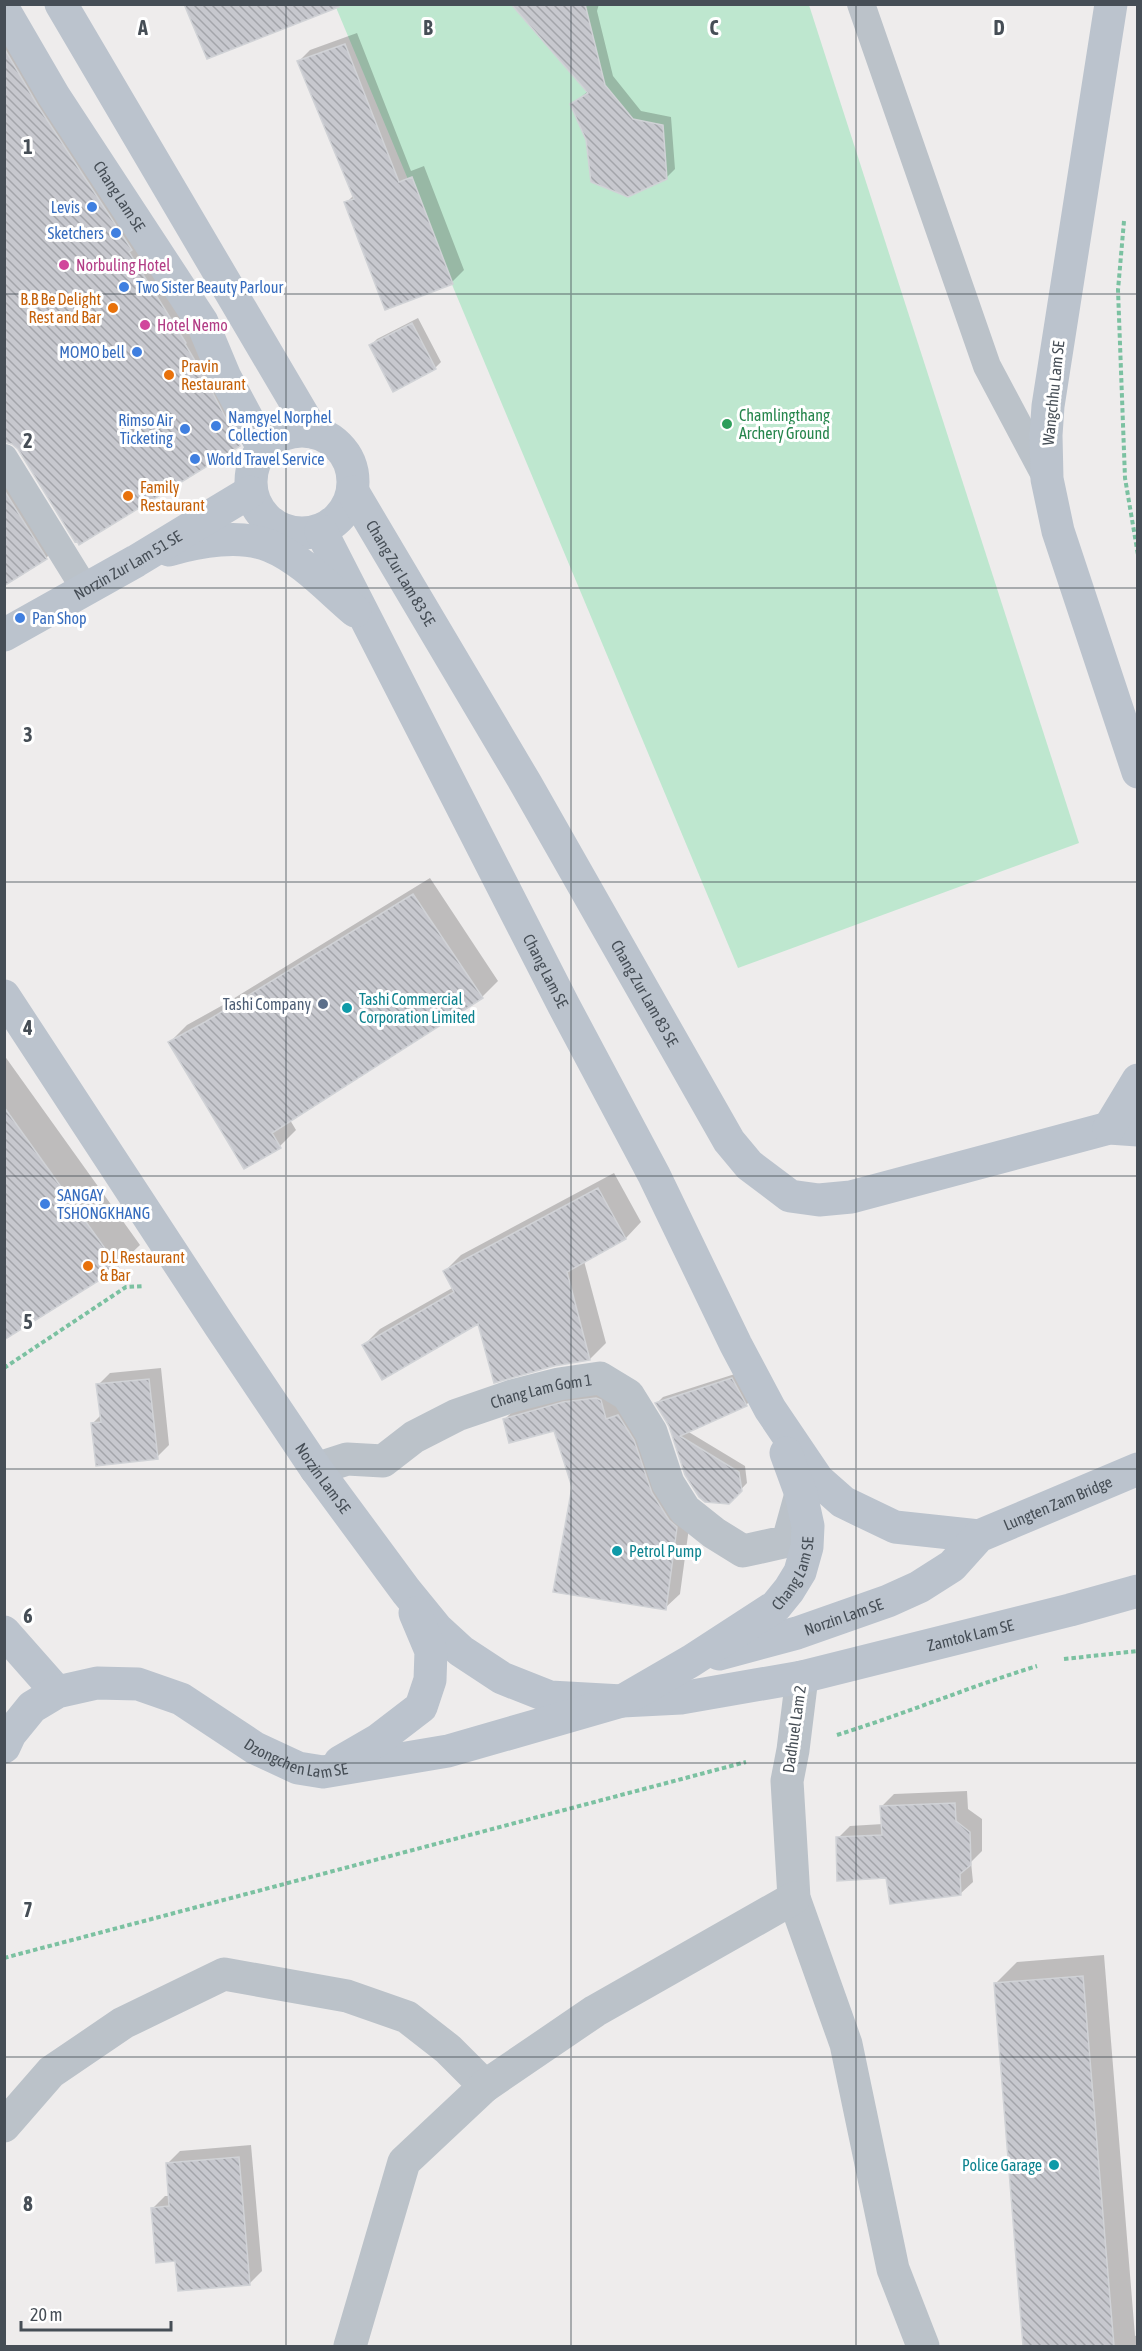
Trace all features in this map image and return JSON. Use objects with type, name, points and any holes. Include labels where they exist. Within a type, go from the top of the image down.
[{"type":"main road","points":[[61,4],[313,432]]},
{"type":"main road","name":"Wangchhu Lam SE","points":[[1111,4],[1048,406],[1047,479],[1058,531],[1137,772]]},
{"type":"main road","name":"Chang Lam SE","points":[[4,10],[54,96],[202,322],[225,377],[263,448]]},
{"type":"main road","points":[[295,431],[313,432],[332,440],[345,454],[353,472],[353,492],[347,508],[335,522],[321,531],[298,534],[276,527],[259,512],[250,492],[252,469],[263,448],[277,436],[295,431]]},
{"type":"main road","name":"Norzin Zur Lam 51 SE","points":[[4,635],[136,561],[250,492]]},
{"type":"main road","name":"Chang Zur Lam 83 SE","points":[[353,492],[526,784],[729,1140],[749,1165],[790,1196],[819,1200],[850,1197],[1123,1129],[1137,1080]]},
{"type":"main road","name":"Chang Lam SE","points":[[321,531],[558,995],[654,1175],[736,1345],[770,1409],[818,1480],[843,1502],[895,1527],[979,1536]]},
{"type":"main road","points":[[136,561],[184,545],[219,541],[244,540],[269,546],[290,558],[368,622]]},
{"type":"main road","name":"Norzin Lam SE","points":[[4,996],[316,1469],[406,1591],[437,1629],[460,1652],[502,1678],[550,1697],[622,1701],[681,1698],[802,1677]]},
{"type":"main road","name":"Chang Lam SE","points":[[691,1661],[776,1606],[800,1572],[807,1547],[808,1526],[801,1494],[770,1409]]},
{"type":"main road","name":"Lungten Zam Bridge","points":[[979,1536],[1137,1469]]},
{"type":"main road","name":"Norzin Lam SE","points":[[691,1661],[797,1633],[888,1601],[919,1587],[952,1566],[979,1536]]},
{"type":"main road","points":[[323,1772],[378,1740],[421,1707],[429,1680],[431,1651],[406,1591]]},
{"type":"main road","name":"Zamtok Lam SE","points":[[802,1677],[1137,1591]]},
{"type":"main road","points":[[4,1632],[57,1692]]},
{"type":"main road","points":[[622,1701],[691,1661]]},
{"type":"main road","name":"Dzongchen Lam SE","points":[[4,1747],[10,1734],[32,1707],[57,1692],[97,1683],[138,1684],[182,1699],[255,1748],[297,1768],[323,1772],[448,1751],[622,1701]]},
{"type":"street","name":"Chang Lam Gom 1","points":[[316,1469],[347,1459],[383,1461],[414,1437],[457,1415],[550,1386],[600,1377],[628,1395],[651,1432],[669,1483],[685,1510],[714,1533],[744,1551],[788,1541],[801,1494]]},
{"type":"street","name":"Dadhuel Lam 2","points":[[802,1677],[790,1765],[794,1898],[846,2044],[893,2269],[923,2346]]},
{"type":"street","points":[[350,2346],[404,2162],[485,2086],[595,2011],[794,1898]]},
{"type":"street","points":[[4,2126],[51,2072],[123,2023],[224,1974],[347,1996],[407,2018],[448,2049],[485,2086]]},
{"type":"lane","points":[[861,4],[987,366],[1047,479]]},
{"type":"lane","points":[[4,458],[85,589]]},
{"type":"path","points":[[1125,211],[1118,290],[1123,442],[1125,478],[1137,555]]},
{"type":"path","points":[[4,1368],[126,1287],[192,1283]]},
{"type":"path","points":[[1057,1660],[1137,1651]]},
{"type":"path","points":[[4,1958],[790,1765],[886,1720],[973,1686],[1047,1663]]},
{"type":"green space","name":"Chamlingthang Archery Ground","points":[[335,5],[809,5],[1079,843],[738,968]]},
{"type":"building","points":[[184,4],[339,4],[339,7],[207,59]]},
{"type":"building","points":[[511,4],[585,4],[605,85],[633,119],[663,125],[667,179],[628,197],[591,182],[586,140],[570,104],[588,93]]},
{"type":"building","points":[[345,44],[399,182],[412,177],[453,284],[385,310],[344,202],[354,199],[297,61]]},
{"type":"building","points":[[4,48],[38,106],[132,250],[129,252],[186,343],[240,446],[79,545],[18,449],[4,442]]},
{"type":"building","points":[[412,323],[436,369],[393,392],[369,345]]},
{"type":"building","points":[[4,490],[47,559],[4,586]]},
{"type":"building","name":"Tashi Commercial Corporation Limited","points":[[413,894],[483,998],[272,1133],[281,1148],[244,1169],[168,1042],[205,1022]]},
{"type":"building","points":[[4,1107],[119,1268],[4,1340]]},
{"type":"building","points":[[598,1188],[626,1239],[567,1272],[590,1360],[554,1366],[494,1383],[478,1324],[382,1380],[362,1345],[454,1292],[443,1271]]},
{"type":"building","points":[[732,1378],[747,1406],[680,1436],[739,1472],[742,1491],[729,1504],[705,1502],[699,1497],[685,1475],[669,1426],[655,1403]]},
{"type":"building","points":[[149,1379],[158,1459],[96,1466],[91,1423],[101,1422],[96,1384]]},
{"type":"building","points":[[596,1398],[601,1400],[606,1419],[618,1415],[634,1440],[652,1493],[669,1520],[677,1527],[666,1610],[553,1592],[572,1487],[554,1431],[509,1443],[503,1419],[563,1402]]},
{"type":"building","points":[[955,1803],[956,1821],[970,1832],[971,1865],[960,1874],[961,1895],[890,1904],[886,1878],[837,1881],[836,1837],[882,1835],[880,1806]]},
{"type":"building","name":"Police Garage","points":[[1083,1976],[1114,2346],[1023,2346],[994,1983]]},
{"type":"building","points":[[239,2157],[250,2285],[178,2291],[175,2261],[156,2263],[151,2208],[169,2206],[166,2163]]},
{"type":"place","name":"Levis","points":[[92,207]]},
{"type":"place","name":"Sketchers","points":[[116,233]]},
{"type":"place","name":"Norbuling Hotel","points":[[64,265]]},
{"type":"place","name":"Two Sister Beauty Parlour","points":[[124,287]]},
{"type":"place","name":"B.B Be Delight Rest and Bar","points":[[113,308]]},
{"type":"place","name":"Hotel Nemo","points":[[145,325]]},
{"type":"place","name":"MOMO bell","points":[[137,352]]},
{"type":"place","name":"Pravin Restaurant","points":[[169,375]]},
{"type":"place","name":"Chamlingthang Archery Ground","points":[[727,424]]},
{"type":"place","name":"Namgyel Norphel Collection","points":[[216,426]]},
{"type":"place","name":"Rimso Air Ticketing","points":[[185,429]]},
{"type":"place","name":"World Travel Service","points":[[195,459]]},
{"type":"place","name":"Family Restaurant","points":[[128,496]]},
{"type":"place","name":"Pan Shop","points":[[20,618]]},
{"type":"place","name":"Tashi Company","points":[[323,1004]]},
{"type":"place","name":"Tashi Commercial Corporation Limited","points":[[347,1008]]},
{"type":"place","name":"SANGAY TSHONGKHANG","points":[[45,1204]]},
{"type":"place","name":"D.L Restaurant & Bar","points":[[88,1266]]},
{"type":"place","name":"Petrol Pump","points":[[617,1551]]},
{"type":"place","name":"Police Garage","points":[[1054,2165]]}]
